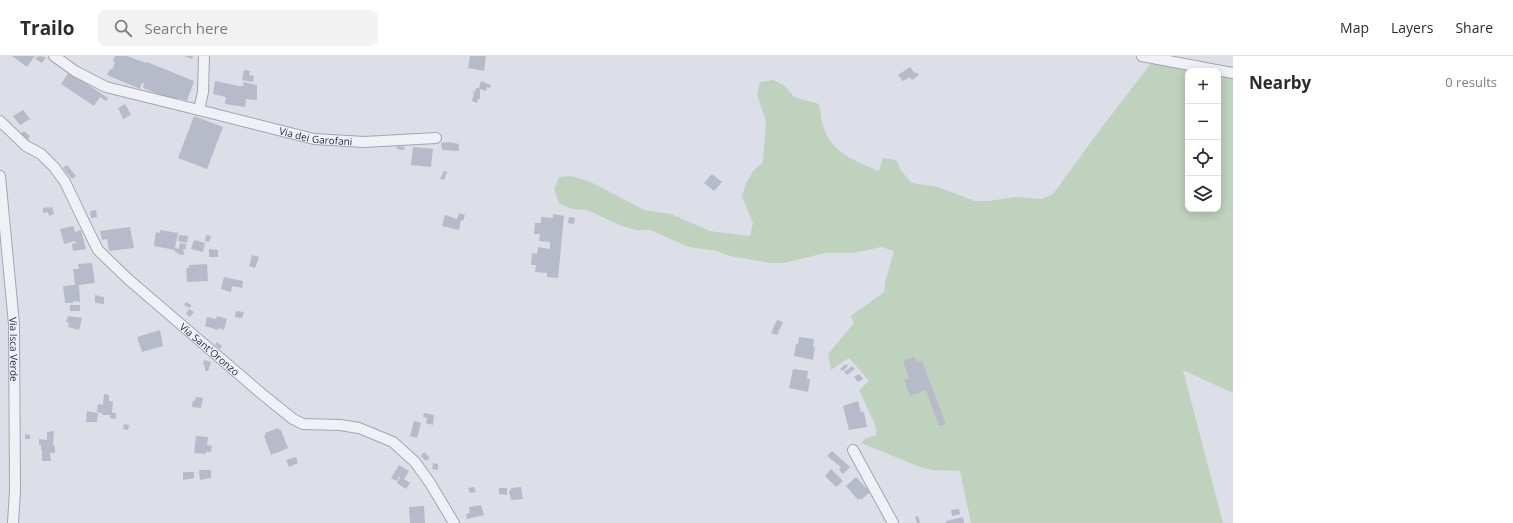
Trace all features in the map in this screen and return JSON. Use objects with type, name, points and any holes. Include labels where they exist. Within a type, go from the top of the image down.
[{"type":"street","name":"Via dei Garofani","points":[[54,56],[75,71],[106,87],[314,139],[364,142],[436,138]]},
{"type":"street","points":[[199,110],[203,92],[204,56]]},
{"type":"street","points":[[1142,56],[1233,73]]},
{"type":"street","name":"Via Sant'Oronzo","points":[[0,121],[26,146],[41,154],[54,167],[65,182],[98,250],[128,279],[293,419],[304,424],[340,425],[359,428],[393,442],[415,462],[430,483],[454,523]]},
{"type":"street","name":"Via Isca Verde","points":[[0,176],[14,324],[15,483],[13,523]]},
{"type":"street","points":[[853,450],[893,523]]},
{"type":"green space","points":[[1151,63],[1185,69],[1185,212],[1221,212],[1221,76],[1233,78],[1233,393],[1183,370],[1223,523],[971,523],[960,471],[932,470],[920,467],[861,443],[866,438],[876,435],[876,427],[859,390],[869,381],[849,358],[831,370],[828,354],[854,323],[851,316],[884,292],[894,251],[881,247],[854,253],[825,253],[784,263],[771,263],[730,256],[717,251],[689,247],[650,230],[636,230],[622,226],[587,210],[572,209],[559,203],[554,189],[559,177],[571,176],[597,185],[644,210],[671,214],[710,231],[750,236],[753,223],[742,197],[746,183],[753,171],[763,162],[766,121],[757,95],[760,82],[773,80],[785,86],[794,97],[819,104],[823,125],[829,139],[834,146],[848,156],[879,171],[883,158],[896,160],[902,172],[912,183],[938,187],[975,201],[989,201],[1015,197],[1041,199],[1053,194]]},
{"type":"building","points":[[12,56],[35,56],[27,67]]},
{"type":"building","points":[[38,56],[46,57],[42,63],[35,59]]},
{"type":"building","points":[[115,56],[127,56],[146,63],[147,62],[194,81],[187,101],[179,98],[178,102],[143,88],[144,83],[142,83],[140,89],[107,75],[110,69],[112,70],[115,62],[113,61]]},
{"type":"building","points":[[184,56],[193,56],[192,59]]},
{"type":"building","points":[[470,56],[486,56],[484,71],[468,68]]},
{"type":"building","points":[[910,67],[915,74],[916,72],[919,75],[912,80],[910,77],[903,81],[898,75]]},
{"type":"building","points":[[244,70],[250,71],[249,75],[254,76],[253,82],[242,80]]},
{"type":"building","points":[[69,72],[108,98],[106,101],[100,97],[94,106],[61,84]]},
{"type":"building","points":[[215,81],[239,86],[244,86],[243,82],[257,85],[257,100],[246,99],[245,107],[225,104],[226,97],[213,94]]},
{"type":"building","points":[[481,81],[491,85],[490,88],[487,87],[486,91],[480,89],[480,99],[478,99],[477,103],[472,101],[474,94],[473,91],[475,92],[476,88],[479,88]]},
{"type":"building","points":[[125,104],[131,115],[123,119],[118,108]]},
{"type":"building","points":[[23,110],[30,119],[20,125],[13,116]]},
{"type":"building","points":[[194,116],[223,127],[207,169],[178,158]]},
{"type":"building","points":[[24,131],[30,136],[27,140],[21,134]]},
{"type":"building","points":[[450,142],[459,144],[459,151],[442,150],[441,143]]},
{"type":"building","points":[[397,146],[405,147],[404,150],[397,149]]},
{"type":"building","points":[[413,147],[433,149],[431,167],[411,165]]},
{"type":"building","points":[[67,165],[76,176],[72,179],[63,168]]},
{"type":"building","points":[[444,171],[447,172],[444,180],[439,178]]},
{"type":"building","points":[[712,174],[722,182],[714,191],[704,183]]},
{"type":"building","points":[[52,207],[54,214],[49,216],[48,212],[43,213],[43,208]]},
{"type":"building","points":[[96,210],[97,217],[91,218],[90,211]]},
{"type":"building","points":[[459,213],[465,215],[463,221],[461,220],[459,230],[442,226],[445,215],[457,219]]},
{"type":"building","points":[[553,214],[564,216],[558,278],[547,277],[547,273],[535,272],[536,265],[531,265],[532,253],[537,254],[538,247],[550,249],[550,242],[539,241],[540,234],[534,234],[535,223],[541,223],[541,217],[553,218]]},
{"type":"building","points":[[569,217],[575,218],[574,224],[568,223]]},
{"type":"building","points":[[73,226],[75,232],[81,230],[86,249],[73,251],[72,244],[76,243],[75,241],[64,244],[60,229]]},
{"type":"building","points":[[130,227],[134,248],[109,251],[107,239],[102,240],[100,231]]},
{"type":"building","points":[[160,230],[178,233],[175,248],[179,249],[180,243],[186,244],[186,249],[183,249],[184,255],[178,254],[175,250],[154,246],[156,232],[160,233]]},
{"type":"building","points":[[179,235],[188,236],[187,243],[178,241]]},
{"type":"building","points":[[206,235],[211,236],[209,242],[205,241]]},
{"type":"building","points":[[194,240],[205,243],[203,252],[191,249]]},
{"type":"building","points":[[209,249],[218,250],[218,257],[209,257]]},
{"type":"building","points":[[252,255],[259,257],[255,268],[249,266]]},
{"type":"building","points":[[92,263],[95,283],[79,285],[80,302],[73,301],[73,303],[65,303],[63,286],[75,285],[73,269],[79,269],[78,264]]},
{"type":"building","points":[[207,264],[208,281],[187,282],[186,268],[189,268],[189,265]]},
{"type":"building","points":[[224,277],[243,281],[242,288],[232,286],[231,292],[221,289]]},
{"type":"building","points":[[95,295],[104,297],[104,304],[95,303]]},
{"type":"building","points":[[186,302],[191,305],[190,308],[184,305]]},
{"type":"building","points":[[70,305],[80,305],[80,311],[70,311]]},
{"type":"building","points":[[189,309],[194,312],[190,317],[186,314]]},
{"type":"building","points":[[236,311],[244,312],[242,318],[235,317]]},
{"type":"building","points":[[68,316],[82,318],[79,330],[68,327],[69,323],[66,322]]},
{"type":"building","points":[[217,316],[227,319],[224,330],[219,328],[218,330],[205,326],[207,317],[216,319]]},
{"type":"building","points":[[777,320],[783,322],[777,335],[771,333]]},
{"type":"building","points":[[160,330],[163,346],[142,352],[137,337]]},
{"type":"building","points":[[799,337],[814,339],[813,347],[815,347],[813,360],[794,356]]},
{"type":"building","points":[[217,342],[222,346],[220,349],[215,345]]},
{"type":"building","points":[[914,357],[917,362],[922,361],[946,424],[939,426],[926,390],[910,396],[904,380],[909,378],[903,361]]},
{"type":"building","points":[[204,360],[211,362],[208,371],[205,371],[205,366],[203,365]]},
{"type":"building","points":[[846,364],[848,366],[843,371],[840,369]]},
{"type":"building","points":[[852,366],[855,369],[847,375],[844,372]]},
{"type":"building","points":[[793,369],[808,371],[807,379],[810,379],[808,392],[789,388]]},
{"type":"building","points":[[859,374],[863,379],[858,382],[854,377]]},
{"type":"building","points":[[104,394],[109,395],[109,401],[113,401],[112,413],[116,413],[116,419],[110,418],[110,415],[102,415]]},
{"type":"building","points":[[196,397],[203,398],[201,408],[192,407],[193,400],[195,401]]},
{"type":"building","points":[[858,401],[861,412],[864,412],[867,427],[849,430],[843,406]]},
{"type":"building","points":[[98,404],[103,405],[102,413],[97,412]]},
{"type":"building","points":[[87,411],[98,413],[97,422],[86,422]]},
{"type":"building","points":[[424,413],[434,415],[433,425],[426,423],[427,418],[423,417]]},
{"type":"building","points":[[414,421],[421,423],[417,438],[410,436]]},
{"type":"building","points":[[124,424],[129,425],[128,430],[123,429]]},
{"type":"building","points":[[278,428],[281,430],[288,448],[271,455],[264,436],[266,435],[265,433]]},
{"type":"building","points":[[54,431],[53,445],[55,446],[55,453],[50,453],[51,461],[42,461],[42,450],[41,445],[39,445],[39,439],[47,440],[47,432]]},
{"type":"building","points":[[25,434],[30,435],[30,439],[25,439]]},
{"type":"building","points":[[196,436],[208,437],[207,445],[212,446],[211,452],[206,452],[206,454],[194,453]]},
{"type":"building","points":[[832,451],[850,467],[843,474],[839,470],[841,467],[827,456]]},
{"type":"building","points":[[424,452],[430,458],[426,461],[421,456]]},
{"type":"building","points":[[296,457],[298,463],[289,467],[286,460]]},
{"type":"building","points":[[433,463],[438,464],[438,470],[432,469]]},
{"type":"building","points":[[399,465],[409,471],[404,479],[410,483],[406,489],[397,483],[400,477],[399,476],[397,481],[391,478]]},
{"type":"building","points":[[831,469],[843,481],[836,487],[825,476]]},
{"type":"building","points":[[199,470],[211,470],[211,478],[200,480]]},
{"type":"building","points":[[183,472],[194,472],[194,478],[183,480]]},
{"type":"building","points":[[856,477],[870,492],[861,500],[860,498],[858,500],[846,486]]},
{"type":"building","points":[[474,487],[476,492],[470,493],[468,488]]},
{"type":"building","points":[[521,487],[523,499],[511,500],[509,491],[511,488]]},
{"type":"building","points":[[499,488],[507,488],[507,495],[499,494]]},
{"type":"building","points":[[481,505],[484,515],[467,519],[466,514],[470,513],[469,507]]},
{"type":"building","points":[[424,506],[425,523],[410,523],[409,507]]},
{"type":"building","points":[[959,509],[960,514],[952,516],[951,510]]},
{"type":"building","points":[[918,516],[920,523],[917,523],[915,517]]},
{"type":"building","points":[[963,517],[964,523],[946,523],[946,521]]}]
